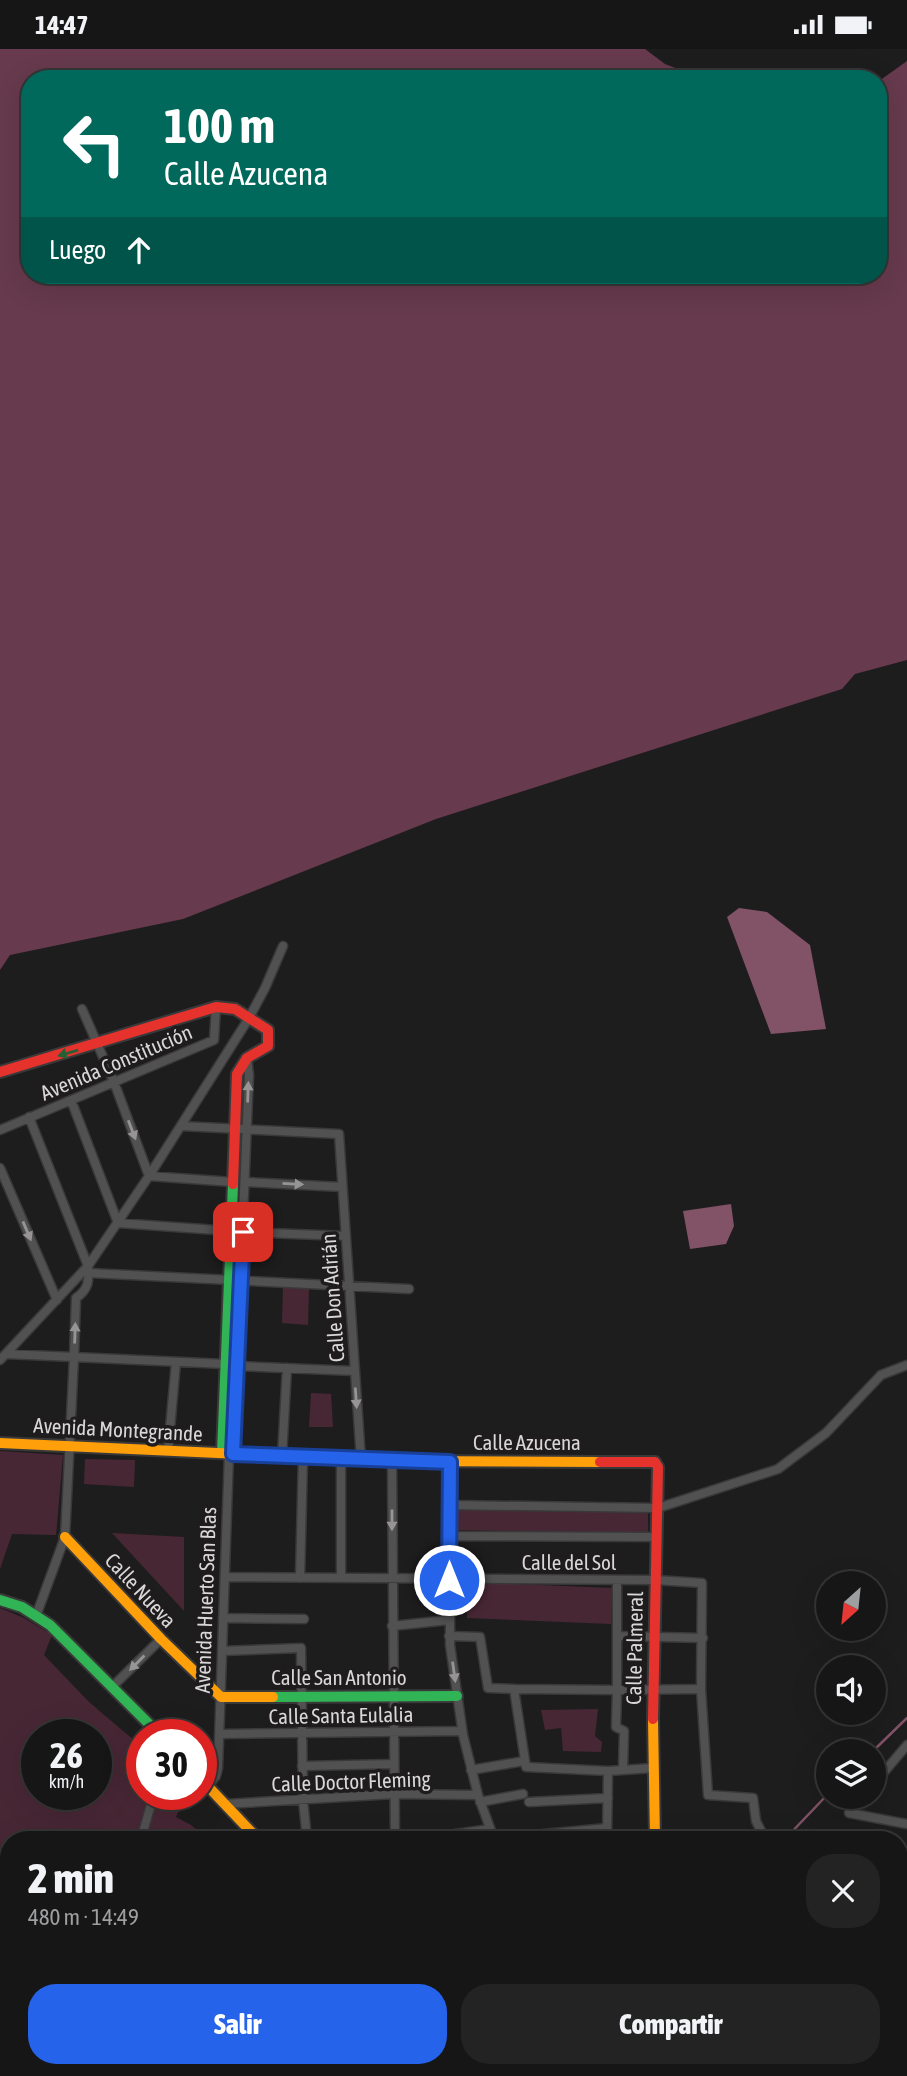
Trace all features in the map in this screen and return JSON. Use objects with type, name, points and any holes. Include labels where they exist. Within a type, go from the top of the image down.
[{"type":"street","points":[[3,1357],[89,1270],[249,1018],[283,946]]},
{"type":"street","points":[[0,1072],[216,1007],[235,1009],[249,1018]]},
{"type":"street","name":"Avenida Constitución","points":[[0,1130],[214,1040],[216,1007]]},
{"type":"street","points":[[82,1009],[114,1082],[149,1176]]},
{"type":"street","name":"Avenida Huerto San Blas","points":[[234,1280],[243,1232],[245,1182],[237,1074],[247,1058],[268,1046],[268,1030],[249,1018]]},
{"type":"street","points":[[71,1100],[118,1223]]},
{"type":"street","points":[[29,1117],[89,1270],[86,1292],[76,1298],[65,1537],[36,1616]]},
{"type":"street","points":[[181,1126],[241,1130]]},
{"type":"street","name":"Avenida Huerto San Blas","points":[[217,1772],[234,1280],[230,1231],[233,1182],[241,1130]]},
{"type":"street","name":"Calle Don Adrián","points":[[241,1130],[339,1135],[360,1459]]},
{"type":"street","points":[[1,1171],[57,1300]]},
{"type":"street","points":[[149,1176],[233,1182]]},
{"type":"street","points":[[245,1182],[342,1187]]},
{"type":"street","points":[[118,1223],[230,1231]]},
{"type":"street","points":[[243,1232],[346,1235]]},
{"type":"street","points":[[89,1270],[409,1289]]},
{"type":"street","points":[[3,1357],[74,1357],[355,1371]]},
{"type":"street","points":[[168,1451],[176,1362]]},
{"type":"street","points":[[449,1505],[658,1508],[778,1469],[826,1433],[881,1375],[907,1365]]},
{"type":"street","points":[[282,1456],[287,1368]]},
{"type":"street","name":"Avenida Montegrande","points":[[0,1443],[360,1459]]},
{"type":"street","points":[[300,1578],[303,1457]]},
{"type":"street","points":[[341,1459],[341,1578]]},
{"type":"street","name":"Calle Azucena","points":[[360,1459],[450,1462],[651,1461]]},
{"type":"street","points":[[392,1461],[395,1831]]},
{"type":"street","name":"Calle Palmeral","points":[[651,1461],[658,1467],[652,1689],[655,1831]]},
{"type":"street","points":[[450,1462],[449,1636],[462,1731],[490,1829],[476,1831]]},
{"type":"street","points":[[449,1536],[657,1537]]},
{"type":"street","name":"Calle Nueva","points":[[65,1537],[161,1639],[221,1697]]},
{"type":"street","name":"Calle del Sol","points":[[225,1577],[655,1580],[702,1583],[703,1638]]},
{"type":"street","points":[[617,1580],[616,1727],[624,1731],[623,1770]]},
{"type":"street","points":[[0,1600],[22,1607],[64,1637],[144,1719]]},
{"type":"street","points":[[223,1618],[304,1619]]},
{"type":"street","points":[[392,1626],[449,1620]]},
{"type":"street","points":[[449,1636],[480,1637],[488,1688],[701,1689]]},
{"type":"street","points":[[617,1636],[703,1638],[701,1689],[708,1795],[753,1798],[756,1821],[761,1831]]},
{"type":"street","points":[[112,1687],[161,1639]]},
{"type":"street","points":[[222,1651],[301,1648],[302,1766],[306,1831]]},
{"type":"street","points":[[514,1689],[525,1764]]},
{"type":"street","name":"Calle San Antonio","points":[[221,1697],[457,1696]]},
{"type":"street","name":"Calle Santa Eulalia","points":[[220,1734],[462,1731]]},
{"type":"street","points":[[886,1770],[907,1745]]},
{"type":"street","points":[[302,1766],[394,1764]]},
{"type":"street","points":[[471,1770],[525,1764],[608,1771],[653,1768]]},
{"type":"street","points":[[576,1831],[607,1828],[608,1771]]},
{"type":"street","name":"Calle Doctor Fleming","points":[[225,1804],[394,1794],[479,1798],[523,1794]]},
{"type":"street","points":[[217,1795],[250,1831]]},
{"type":"street","points":[[529,1801],[608,1798]]},
{"type":"street","points":[[852,1809],[849,1813],[907,1824]]},
{"type":"street","points":[[144,1829],[149,1810]]},
{"type":"shaded area","points":[[0,49],[645,49],[665,64],[681,70],[21,70],[21,284],[887,284],[887,75],[907,61],[907,660],[855,674],[842,689],[436,819],[183,919],[10,955],[0,970]]},
{"type":"shaded area","points":[[739,908],[767,912],[810,945],[826,1029],[771,1034],[727,917]]},
{"type":"shaded area","points":[[731,1204],[734,1226],[726,1244],[690,1249],[683,1211]]},
{"type":"shaded area","points":[[283,1286],[309,1288],[308,1325],[282,1323]]},
{"type":"shaded area","points":[[311,1393],[331,1394],[333,1427],[309,1427]]},
{"type":"shaded area","points":[[0,1451],[63,1455],[56,1535],[12,1534],[0,1569]]},
{"type":"shaded area","points":[[85,1459],[135,1460],[134,1487],[84,1484]]},
{"type":"shaded area","points":[[451,1507],[648,1510],[648,1533],[451,1530]]},
{"type":"shaded area","points":[[112,1533],[184,1537],[184,1611]]},
{"type":"shaded area","points":[[468,1582],[612,1588],[611,1624],[467,1618]]},
{"type":"shaded area","points":[[0,1608],[24,1618],[52,1635],[44,1655],[109,1719],[21,1719],[21,1810],[112,1810],[112,1722],[126,1733],[126,1810],[179,1810],[176,1817],[198,1831],[0,1831]]},
{"type":"shaded area","points":[[598,1709],[595,1736],[602,1742],[601,1752],[563,1751],[561,1728],[545,1730],[541,1710]]},
{"type":"waterway","points":[[885,1739],[907,1718]]},
{"type":"waterway","points":[[793,1831],[816,1807]]},
{"type":"traffic: fast","points":[[222,1453],[233,1184]]},
{"type":"traffic: fast","points":[[0,1600],[22,1607],[50,1625],[144,1719]]},
{"type":"traffic: fast","points":[[273,1697],[457,1696]]},
{"type":"traffic: slow","points":[[0,1443],[392,1461],[600,1462]]},
{"type":"traffic: slow","points":[[65,1537],[161,1639],[221,1697],[273,1697]]},
{"type":"traffic: slow","points":[[653,1719],[655,1831]]},
{"type":"traffic: slow","points":[[217,1796],[250,1831]]},
{"type":"traffic: jam","points":[[0,1072],[216,1007],[235,1009],[268,1030],[268,1046],[247,1058],[237,1074],[233,1184]]},
{"type":"traffic: jam","points":[[600,1462],[655,1462],[658,1467],[653,1719]]},
{"type":"route","points":[[243,1232],[233,1454],[450,1462],[449,1580]]}]
